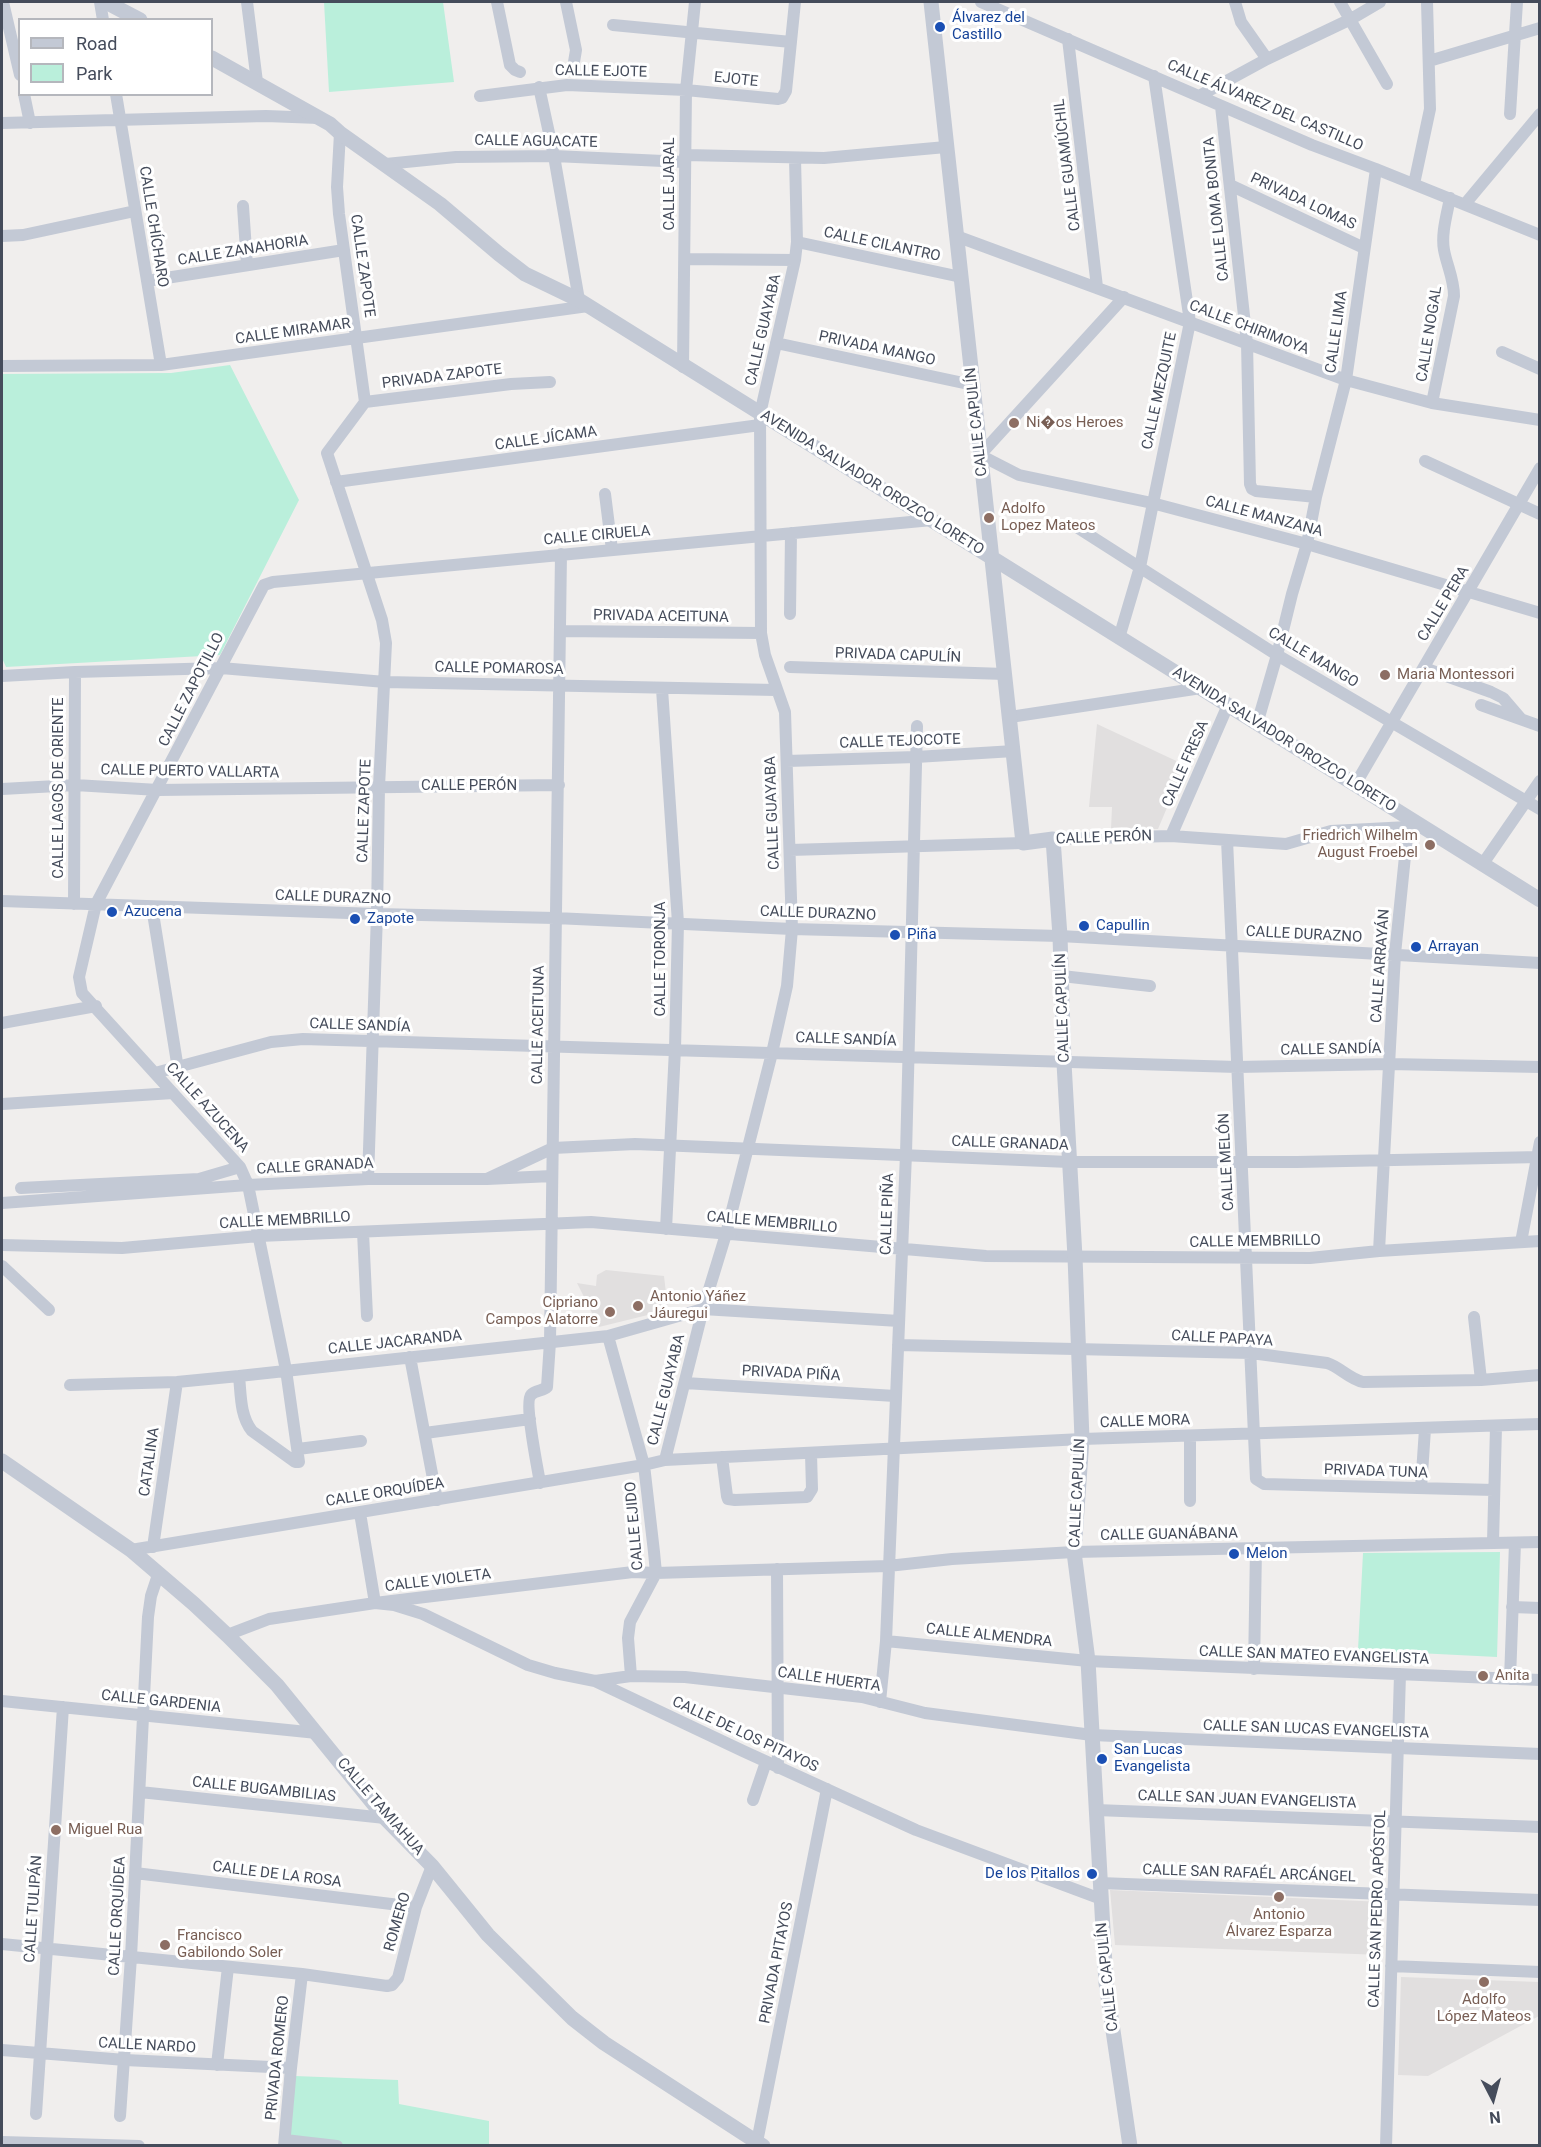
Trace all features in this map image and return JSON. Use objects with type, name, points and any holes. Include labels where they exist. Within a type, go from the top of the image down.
[{"type":"street","points":[[3,2],[18,66]]},
{"type":"street","points":[[100,2],[103,18]]},
{"type":"street","points":[[106,2],[136,18]]},
{"type":"street","points":[[247,2],[257,82]]},
{"type":"street","points":[[497,2],[510,65],[514,70],[520,72]]},
{"type":"street","points":[[566,2],[576,50],[573,68]]},
{"type":"street","name":"CALLE JARAL","points":[[683,367],[686,90],[695,2]]},
{"type":"street","points":[[613,25],[791,42],[795,2]]},
{"type":"street","name":"CALLE CAPULÍN","points":[[931,2],[1023,843]]},
{"type":"street","name":"CALLE ÁLVAREZ DEL CASTILLO","points":[[981,2],[1312,145],[1539,235]]},
{"type":"street","points":[[1235,2],[1241,22],[1266,60]]},
{"type":"street","points":[[1340,2],[1387,84]]},
{"type":"street","points":[[1199,96],[1380,2]]},
{"type":"street","points":[[1414,184],[1430,109],[1427,2]]},
{"type":"street","points":[[1510,114],[1517,2]]},
{"type":"street","points":[[1428,61],[1539,28]]},
{"type":"street","name":"CALLE GUAMÚCHIL","points":[[1068,39],[1097,287]]},
{"type":"street","name":"EJOTE","points":[[686,90],[772,99],[782,98],[786,91],[791,42]]},
{"type":"street","name":"AVENIDA SALVADOR OROZCO LORETO","points":[[213,58],[330,124],[440,204],[525,274],[583,303],[760,419],[933,520],[1355,785],[1410,825],[1482,864],[1539,900]]},
{"type":"street","name":"CALLE MEZQUITE","points":[[1119,638],[1140,567],[1190,322],[1154,76]]},
{"type":"street","name":"CALLE EJOTE","points":[[480,96],[567,85],[686,90]]},
{"type":"street","points":[[539,87],[555,156],[583,303]]},
{"type":"street","points":[[24,96],[30,123]]},
{"type":"street","name":"CALLE CHÍCHARO","points":[[116,96],[161,365]]},
{"type":"street","name":"CALLE LOMA BONITA","points":[[1221,106],[1247,343],[1252,489],[1316,497]]},
{"type":"street","points":[[1465,204],[1539,114]]},
{"type":"street","points":[[2,123],[266,116],[320,118]]},
{"type":"street","name":"CALLE ZAPOTE","points":[[340,133],[337,188],[365,402]]},
{"type":"street","name":"CALLE AGUACATE","points":[[386,164],[456,157],[825,158],[946,147]]},
{"type":"street","name":"CALLE GUAYABA","points":[[665,1460],[703,1309],[726,1234],[787,986],[792,929],[785,712],[765,655],[761,633],[760,419],[795,260],[797,242],[795,158]]},
{"type":"street","name":"CALLE LIMA","points":[[1257,724],[1307,544],[1316,497],[1346,380],[1376,169]]},
{"type":"street","name":"PRIVADA LOMAS","points":[[1230,184],[1364,248]]},
{"type":"street","name":"CALLE NOGAL","points":[[1432,404],[1454,296],[1454,284],[1443,249],[1444,225],[1450,198]]},
{"type":"street","points":[[243,206],[248,266]]},
{"type":"street","points":[[2,236],[23,235],[135,211]]},
{"type":"street","name":"CALLE CHIRIMOYA","points":[[956,236],[1346,380],[1432,404],[1539,420]]},
{"type":"street","name":"CALLE CILANTRO","points":[[797,242],[961,277]]},
{"type":"street","name":"CALLE ZANAHORIA","points":[[147,281],[344,250]]},
{"type":"street","points":[[685,259],[795,260]]},
{"type":"street","points":[[980,455],[1124,297]]},
{"type":"street","name":"CALLE MIRAMAR","points":[[2,366],[161,365],[583,303]]},
{"type":"street","name":"PRIVADA MANGO","points":[[776,343],[973,385]]},
{"type":"street","points":[[1502,352],[1539,369]]},
{"type":"street","name":"PRIVADA ZAPOTE","points":[[327,453],[365,402],[511,384],[550,382]]},
{"type":"street","name":"CALLE JÍCAMA","points":[[336,482],[760,419]]},
{"type":"street","name":"CALLE ZAPOTE","points":[[327,453],[382,620],[386,643],[379,787],[368,1179]]},
{"type":"street","name":"CALLE MANZANA","points":[[980,455],[1020,475],[1152,503],[1307,544],[1539,613]]},
{"type":"street","points":[[1425,461],[1539,514]]},
{"type":"street","name":"CALLE PERA","points":[[1355,785],[1539,468]]},
{"type":"street","points":[[605,494],[612,550]]},
{"type":"street","name":"CALLE CIRUELA","points":[[264,585],[273,582],[561,554],[933,520]]},
{"type":"street","name":"CALLE MANGO","points":[[1075,526],[1277,655],[1539,809]]},
{"type":"street","points":[[790,614],[791,534]]},
{"type":"street","name":"CALLE ACEITUNA","points":[[540,1483],[530,1419],[530,1396],[545,1389],[548,1383],[550,1342],[561,554]]},
{"type":"street","name":"CALLE ZAPOTILLO","points":[[96,904],[264,585]]},
{"type":"street","name":"PRIVADA ACEITUNA","points":[[561,631],[761,633]]},
{"type":"street","name":"PRIVADA CAPULÍN","points":[[790,667],[1005,674]]},
{"type":"street","name":"CALLE POMAROSA","points":[[2,676],[221,668],[385,682],[776,690]]},
{"type":"street","points":[[1424,668],[1503,698],[1521,719]]},
{"type":"street","name":"CALLE LAGOS DE ORIENTE","points":[[74,904],[75,672]]},
{"type":"street","points":[[1010,717],[1201,688]]},
{"type":"street","name":"CALLE TORONJA","points":[[662,689],[678,923],[675,1049],[666,1228]]},
{"type":"street","name":"CALLE FRESA","points":[[1171,836],[1228,705]]},
{"type":"street","points":[[1481,705],[1539,726]]},
{"type":"street","name":"CALLE PIÑA","points":[[880,1702],[886,1641],[906,1154],[917,726]]},
{"type":"street","name":"CALLE TEJOCOTE","points":[[787,761],[1014,751]]},
{"type":"street","points":[[1482,864],[1539,781]]},
{"type":"street","name":"CALLE PUERTO VALLARTA","points":[[2,789],[75,784],[158,790],[379,787]]},
{"type":"street","name":"CALLE PERÓN","points":[[379,787],[559,785]]},
{"type":"street","name":"CALLE PERÓN","points":[[790,850],[1023,843],[1053,838],[1171,836],[1286,844],[1331,831],[1410,825]]},
{"type":"street","name":"CALLE ARRAYÁN","points":[[1379,1251],[1395,954],[1410,825]]},
{"type":"street","name":"CALLE CAPULÍN","points":[[1053,838],[1062,976],[1082,1439],[1074,1552],[1088,1661],[1106,1983],[1130,2145]]},
{"type":"street","name":"CALLE MELÓN","points":[[1227,840],[1251,1353],[1254,1475],[1257,1481]]},
{"type":"street","name":"CALLE DURAZNO","points":[[2,901],[555,918],[792,929],[1060,936],[1539,963]]},
{"type":"street","name":"CALLE AZUCENA","points":[[96,904],[79,977],[82,993],[240,1167],[249,1185],[286,1370],[299,1462],[295,1462],[248,1426],[243,1415],[239,1376]]},
{"type":"street","points":[[152,907],[178,1069]]},
{"type":"street","points":[[1062,976],[1150,986]]},
{"type":"street","points":[[2,1023],[96,1006]]},
{"type":"street","name":"CALLE SANDÍA","points":[[155,1073],[178,1069],[271,1042],[303,1039],[1064,1063],[1237,1066],[1389,1064],[1539,1066]]},
{"type":"street","points":[[2,1104],[173,1093]]},
{"type":"street","points":[[1521,1242],[1538,1158],[1539,1142]]},
{"type":"street","name":"CALLE GRANADA","points":[[487,1179],[553,1148],[635,1144],[1069,1161],[1242,1162],[1538,1158]]},
{"type":"street","points":[[21,1188],[199,1179],[240,1167]]},
{"type":"street","name":"CALLE GRANADA","points":[[2,1203],[368,1179],[487,1179],[552,1176]]},
{"type":"street","name":"CALLE MEMBRILLO","points":[[2,1245],[122,1248],[259,1236],[591,1222],[986,1256],[1310,1258],[1379,1251],[1539,1241]]},
{"type":"street","points":[[363,1232],[368,1317]]},
{"type":"street","points":[[2,1266],[49,1310]]},
{"type":"street","name":"CALLE JACARANDA","points":[[70,1385],[177,1382],[608,1336],[703,1309],[899,1321]]},
{"type":"street","points":[[1474,1317],[1481,1380]]},
{"type":"street","name":"CALLE EJIDO","points":[[608,1336],[644,1465],[656,1573],[630,1622],[628,1638],[631,1676]]},
{"type":"street","name":"CALLE PAPAYA","points":[[898,1345],[1251,1353],[1335,1365],[1357,1381],[1363,1382],[1481,1380],[1539,1375]]},
{"type":"street","points":[[410,1357],[437,1500]]},
{"type":"street","name":"CATALINA","points":[[153,1547],[177,1382]]},
{"type":"street","name":"PRIVADA PIÑA","points":[[684,1383],[895,1396]]},
{"type":"street","points":[[424,1433],[530,1419]]},
{"type":"street","name":"CALLE MORA","points":[[644,1465],[665,1460],[1082,1439],[1539,1424]]},
{"type":"street","points":[[1493,1542],[1496,1427]]},
{"type":"street","points":[[1421,1488],[1425,1429]]},
{"type":"street","points":[[1190,1436],[1190,1501]]},
{"type":"street","points":[[298,1449],[361,1441]]},
{"type":"street","points":[[723,1457],[727,1496],[728,1499],[735,1500],[807,1497],[812,1489],[812,1454]]},
{"type":"street","name":"CALLE TAMIAHUA","points":[[2,1461],[131,1550],[227,1635],[277,1685],[385,1818],[432,1866],[488,1935],[572,2018],[604,2043],[760,2144]]},
{"type":"street","name":"CALLE ORQUÍDEA","points":[[131,1550],[644,1465]]},
{"type":"street","name":"PRIVADA TUNA","points":[[1257,1481],[1263,1484],[1494,1490]]},
{"type":"street","points":[[360,1513],[375,1604]]},
{"type":"street","name":"CALLE GUANÁBANA","points":[[656,1573],[888,1566],[952,1559],[1074,1552],[1539,1542]]},
{"type":"street","points":[[1510,1679],[1515,1543]]},
{"type":"street","points":[[1254,1669],[1256,1548]]},
{"type":"street","points":[[777,1569],[778,1768]]},
{"type":"street","name":"CALLE VIOLETA","points":[[227,1635],[269,1619],[633,1572],[656,1573]]},
{"type":"street","name":"CALLE ORQUÍDEA","points":[[120,2116],[131,1957],[148,1617],[151,1596],[158,1575]]},
{"type":"street","name":"CALLE DE LOS PITAYOS","points":[[375,1604],[394,1605],[423,1614],[528,1665],[595,1681],[778,1768],[916,1830],[1101,1899]]},
{"type":"street","points":[[1512,1607],[1539,1608]]},
{"type":"street","name":"CALLE ALMENDRA","points":[[886,1641],[1088,1661]]},
{"type":"street","name":"CALLE SAN MATEO EVANGELISTA","points":[[1088,1661],[1539,1680]]},
{"type":"street","name":"CALLE SAN PEDRO APÓSTOL","points":[[1386,2145],[1400,1674]]},
{"type":"street","name":"CALLE HUERTA","points":[[595,1681],[631,1676],[685,1677],[862,1697],[925,1713],[1092,1735]]},
{"type":"street","name":"CALLE GARDENIA","points":[[2,1701],[317,1733]]},
{"type":"street","name":"CALLE TULIPÁN","points":[[36,2114],[63,1707]]},
{"type":"street","name":"CALLE SAN LUCAS EVANGELISTA","points":[[1092,1735],[1539,1754]]},
{"type":"street","points":[[753,1800],[766,1762]]},
{"type":"street","name":"PRIVADA PITAYOS","points":[[760,2144],[827,1789]]},
{"type":"street","name":"CALLE BUGAMBILIAS","points":[[140,1792],[385,1818]]},
{"type":"street","name":"CALLE SAN JUAN EVANGELISTA","points":[[1096,1809],[1539,1827]]},
{"type":"street","name":"ROMERO","points":[[302,1974],[381,1986],[393,1985],[398,1978],[416,1907],[432,1866]]},
{"type":"street","name":"CALLE DE LA ROSA","points":[[135,1874],[416,1907]]},
{"type":"street","name":"CALLE SAN RAFAÉL ARCÁNGEL","points":[[1101,1883],[1539,1900]]},
{"type":"street","points":[[2,1944],[302,1974]]},
{"type":"street","points":[[217,2065],[228,1966]]},
{"type":"street","points":[[1391,1966],[1539,1972]]},
{"type":"street","name":"PRIVADA ROMERO","points":[[285,2143],[302,1974]]},
{"type":"street","name":"CALLE NARDO","points":[[2,2050],[125,2060],[291,2068]]},
{"type":"street","points":[[2,2142],[139,2145]]},
{"type":"street","points":[[285,2143],[337,2145]]},
{"type":"shaded area","points":[[1097,724],[1185,765],[1158,829],[1111,829],[1112,807],[1089,807]]},
{"type":"shaded area","points":[[606,1270],[664,1276],[668,1310],[599,1327],[577,1283],[596,1286],[597,1275]]},
{"type":"shaded area","points":[[1110,1890],[1384,1902],[1382,1955],[1115,1945]]},
{"type":"shaded area","points":[[1401,1977],[1539,1982],[1539,2016],[1428,2076],[1398,2075]]},
{"type":"green space","points":[[324,2],[443,2],[454,82],[329,92]]},
{"type":"green space","points":[[230,365],[299,500],[220,655],[6,667],[2,658],[2,374],[171,373]]},
{"type":"green space","points":[[1500,1552],[1497,1657],[1358,1650],[1363,1553]]},
{"type":"green space","points":[[295,2076],[398,2080],[399,2104],[489,2121],[489,2145],[337,2146],[285,2140]]},
{"type":"place","name":"Álvarez del Castillo","points":[[940,27]]},
{"type":"place","name":"Ni�os Heroes","points":[[1014,423]]},
{"type":"place","name":"Adolfo Lopez Mateos","points":[[989,518]]},
{"type":"place","name":"Maria Montessori","points":[[1385,675]]},
{"type":"place","name":"Friedrich Wilhelm August Froebel","points":[[1430,845]]},
{"type":"place","name":"Azucena","points":[[112,912]]},
{"type":"place","name":"Zapote","points":[[355,919]]},
{"type":"place","name":"Capullin","points":[[1084,926]]},
{"type":"place","name":"Piña","points":[[895,935]]},
{"type":"place","name":"Arrayan","points":[[1416,947]]},
{"type":"place","name":"Antonio Yáñez Jáuregui","points":[[638,1306]]},
{"type":"place","name":"Cipriano Campos Alatorre","points":[[610,1312]]},
{"type":"place","name":"Melon","points":[[1234,1554]]},
{"type":"place","name":"Anita","points":[[1483,1676]]},
{"type":"place","name":"San Lucas Evangelista","points":[[1102,1759]]},
{"type":"place","name":"Miguel Rua","points":[[56,1830]]},
{"type":"place","name":"De los Pitallos","points":[[1092,1874]]},
{"type":"place","name":"Antonio Álvarez Esparza","points":[[1279,1897]]},
{"type":"place","name":"Francisco Gabilondo Soler","points":[[165,1945]]},
{"type":"place","name":"Adolfo López Mateos","points":[[1484,1982]]}]
